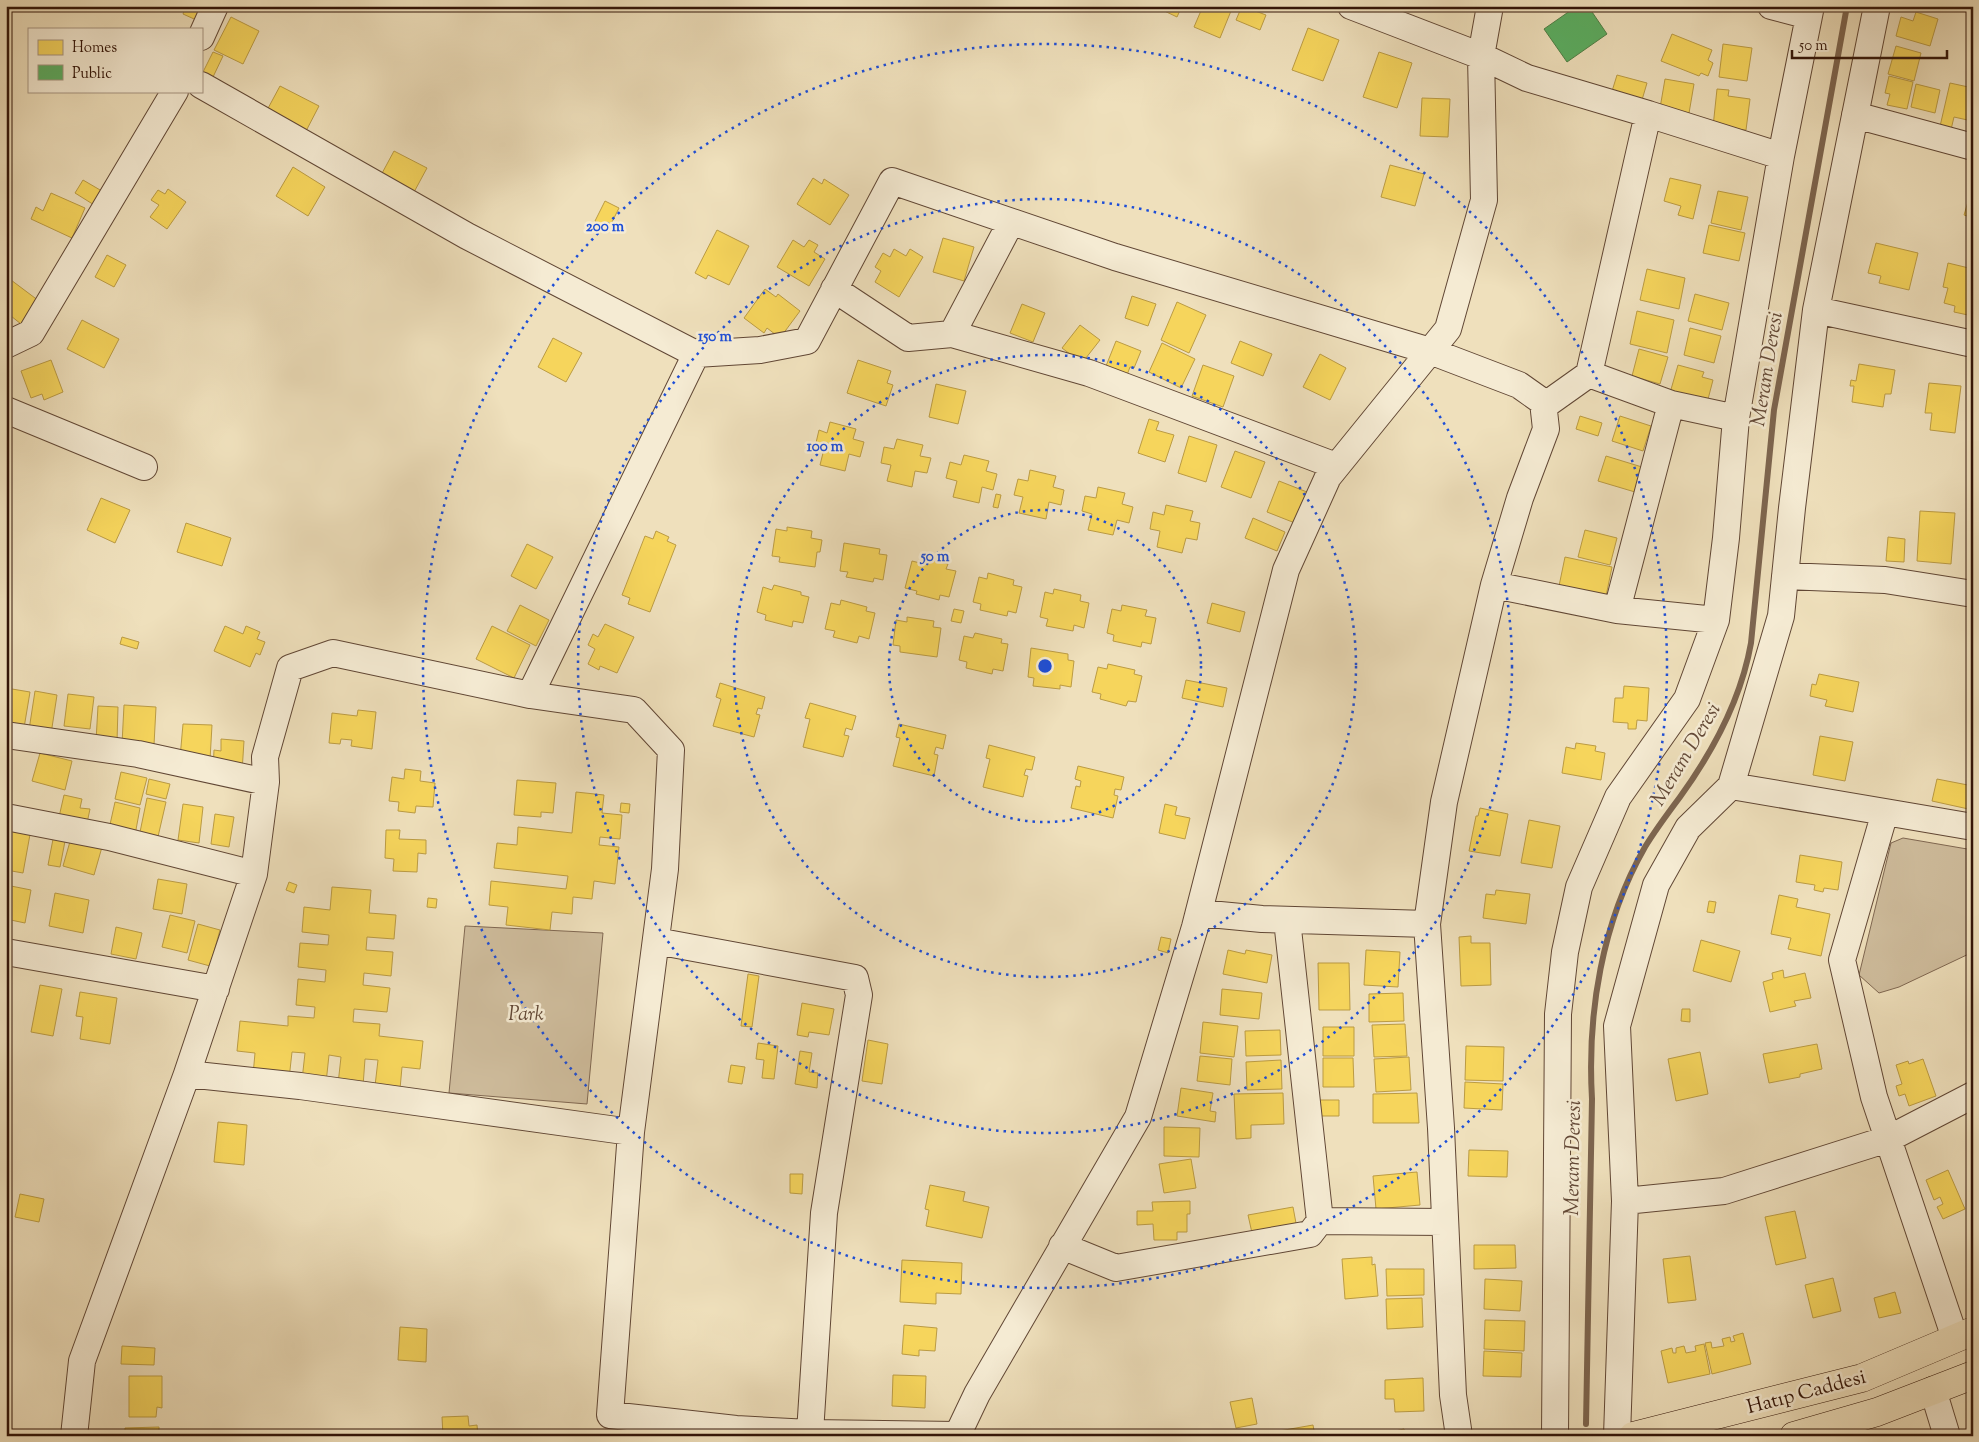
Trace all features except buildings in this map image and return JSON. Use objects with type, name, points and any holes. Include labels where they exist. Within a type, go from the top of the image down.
[{"type":"main road","name":"Hatıp Caddesi","points":[[1633,1436],[1862,1378],[1964,1334]]},
{"type":"main road","name":"Hatıp Caddesi","points":[[1794,1436],[1877,1412],[1973,1375]]},
{"type":"street","points":[[202,36],[215,6]]},
{"type":"street","points":[[1351,6],[1481,56],[1527,78],[1781,156]]},
{"type":"street","points":[[74,1436],[82,1361],[187,1074],[254,874],[266,782],[265,757],[290,668],[333,653],[530,695],[634,710],[672,750],[666,869],[630,1132],[610,1415],[736,1429],[810,1433],[957,1435],[978,1394],[1138,1116],[1199,913],[1286,570],[1328,477],[1448,329],[1484,200],[1481,56],[1490,6]]},
{"type":"street","points":[[1555,1436],[1558,1014],[1565,952],[1579,887],[1618,797],[1687,699],[1716,620],[1726,538],[1736,418],[1781,156],[1810,11],[1771,6]]},
{"type":"street","points":[[1617,1436],[1625,1201],[1617,1026],[1656,884],[1688,828],[1731,786],[1781,616],[1816,310],[1877,6]]},
{"type":"street","points":[[202,86],[467,236],[696,354],[760,350],[807,341],[892,181],[1115,257],[1430,351],[1519,385],[1543,402],[1546,429],[1520,498],[1494,585],[1444,802],[1427,924],[1441,1128],[1453,1394],[1459,1436]]},
{"type":"street","points":[[6,345],[31,333],[174,92]]},
{"type":"street","points":[[1544,406],[1589,374],[1648,114]]},
{"type":"street","points":[[1855,116],[1973,147]]},
{"type":"street","points":[[952,334],[1011,222]]},
{"type":"street","points":[[834,289],[908,338],[952,334],[1089,373],[1336,466]]},
{"type":"street","points":[[1816,310],[1973,344]]},
{"type":"street","points":[[530,695],[696,354]]},
{"type":"street","points":[[1589,374],[1671,404],[1736,418]]},
{"type":"street","points":[[1618,610],[1671,404]]},
{"type":"street","points":[[6,410],[144,467]]},
{"type":"street","points":[[1785,576],[1885,580],[1973,594]]},
{"type":"street","points":[[1494,585],[1618,610],[1716,620]]},
{"type":"street","points":[[6,735],[138,754],[266,782]]},
{"type":"street","points":[[1731,786],[1973,826]]},
{"type":"street","points":[[1885,812],[1842,960],[1874,1098],[1888,1139],[1964,1334]]},
{"type":"street","points":[[6,817],[109,837],[254,874]]},
{"type":"street","points":[[1199,913],[1287,920],[1427,924]]},
{"type":"street","points":[[1062,1246],[1116,1268],[1310,1234],[1320,1221],[1287,920]]},
{"type":"street","points":[[656,941],[855,978],[860,994],[824,1213],[810,1433]]},
{"type":"street","points":[[6,952],[216,989]]},
{"type":"street","points":[[187,1074],[310,1087],[630,1132]]},
{"type":"street","points":[[1625,1201],[1724,1191],[1888,1139],[1973,1096]]},
{"type":"street","points":[[1320,1221],[1445,1222]]},
{"type":"street","points":[[1934,1390],[1947,1436]]},
{"type":"green space","points":[[1903,838],[1973,850],[1973,952],[1899,987],[1879,993],[1859,975],[1891,843]]},
{"type":"green space","name":"Park","points":[[465,926],[603,933],[587,1104],[449,1093]]},
{"type":"waterway","name":"Meram Deresi","points":[[1586,1424],[1592,1034],[1600,969],[1608,937],[1630,876],[1649,840],[1715,743],[1733,704],[1746,664],[1751,643],[1774,410],[1847,6]]}]
